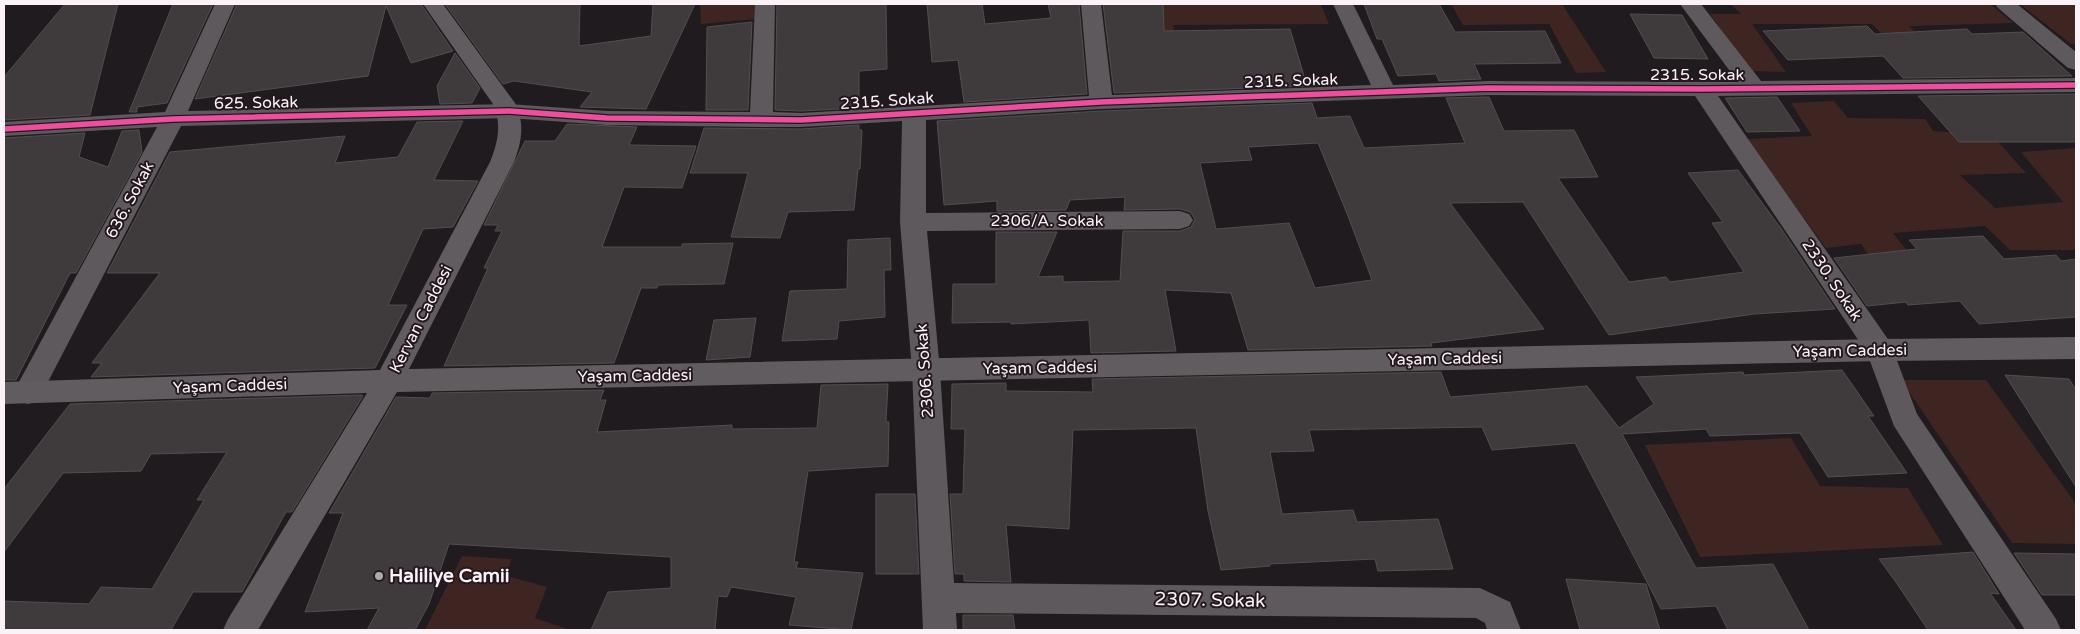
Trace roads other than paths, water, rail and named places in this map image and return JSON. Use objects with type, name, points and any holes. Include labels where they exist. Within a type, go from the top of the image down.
[{"type":"street","name":"636. Sokak","points":[[16,393],[173,119],[225,4]]},
{"type":"street","points":[[433,4],[508,111]]},
{"type":"street","points":[[761,120],[765,4]]},
{"type":"street","points":[[1091,4],[1102,102]]},
{"type":"street","points":[[1343,4],[1385,92]]},
{"type":"street","points":[[1690,4],[1754,88]]},
{"type":"street","points":[[2005,4],[2076,62]]},
{"type":"street","name":"2315. Sokak","points":[[508,111],[607,118],[801,120],[1102,102],[1489,88],[1702,89],[2076,85]]},
{"type":"street","name":"2330. Sokak","points":[[1702,89],[1880,350],[1904,418],[2044,630]]},
{"type":"street","name":"625. Sokak","points":[[4,129],[173,119],[508,111]]},
{"type":"street","name":"Kervan Caddesi","points":[[240,630],[389,381],[502,162],[510,140],[508,111]]},
{"type":"street","name":"2306. Sokak","points":[[914,113],[914,222],[926,370],[940,630]]},
{"type":"street","name":"2306/A. Sokak","points":[[914,222],[1180,220]]},
{"type":"street","name":"Yaşam Caddesi","points":[[16,393],[389,381],[1880,350],[2076,348]]},
{"type":"street","name":"2307. Sokak","points":[[939,598],[1480,603],[1498,613],[1504,630]]},
{"type":"place","name":"Haliliye Camii","points":[[379,576]]}]
